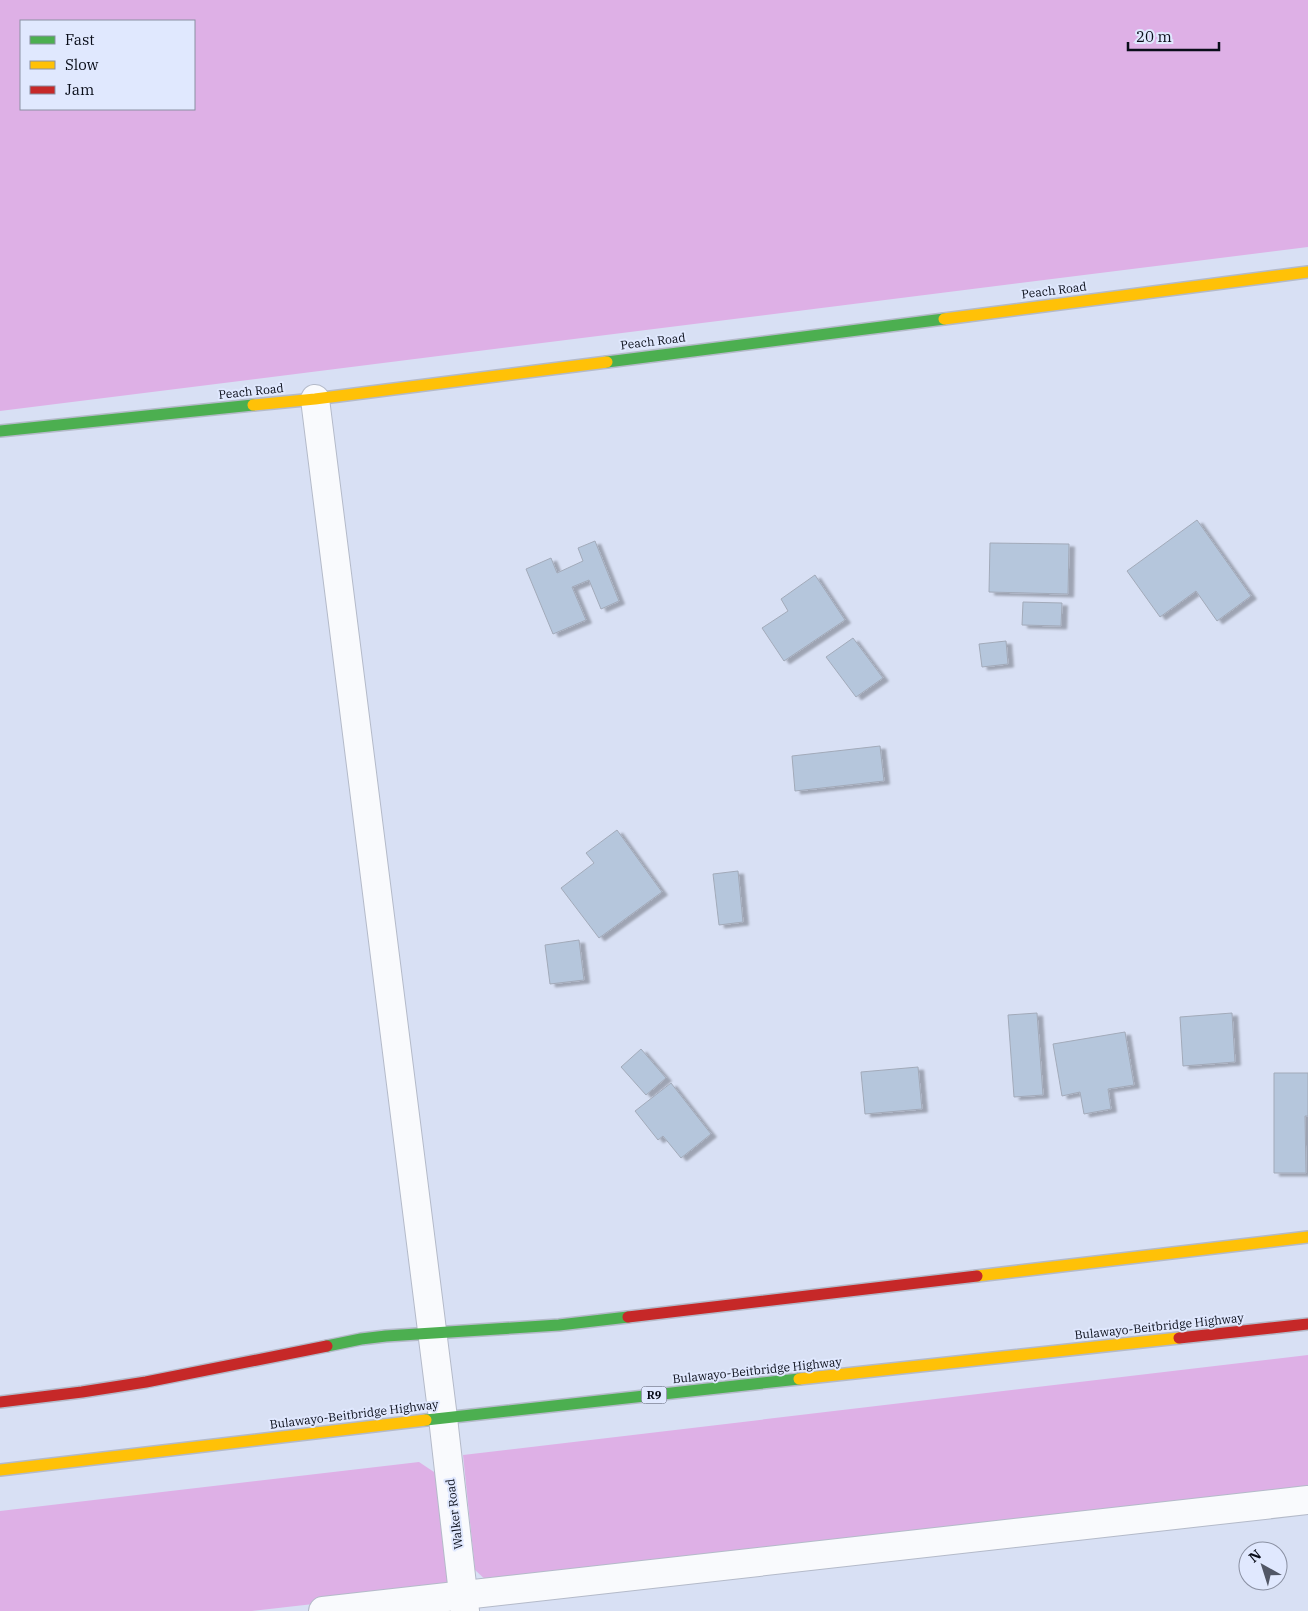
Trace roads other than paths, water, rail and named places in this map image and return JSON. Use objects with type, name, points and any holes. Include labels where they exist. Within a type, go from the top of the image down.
[{"type":"main road","name":"Peach Road","points":[[0,431],[314,399],[1308,272]]},
{"type":"main road","points":[[0,1402],[146,1382],[361,1339],[397,1334],[559,1325],[1308,1237]]},
{"type":"main road","name":"Bulawayo-Beitbridge Highway","points":[[0,1470],[443,1418],[1308,1324]]},
{"type":"street","name":"Walker Road","points":[[314,399],[443,1418],[464,1603]]},
{"type":"street","points":[[323,1611],[464,1603],[1308,1500]]}]
